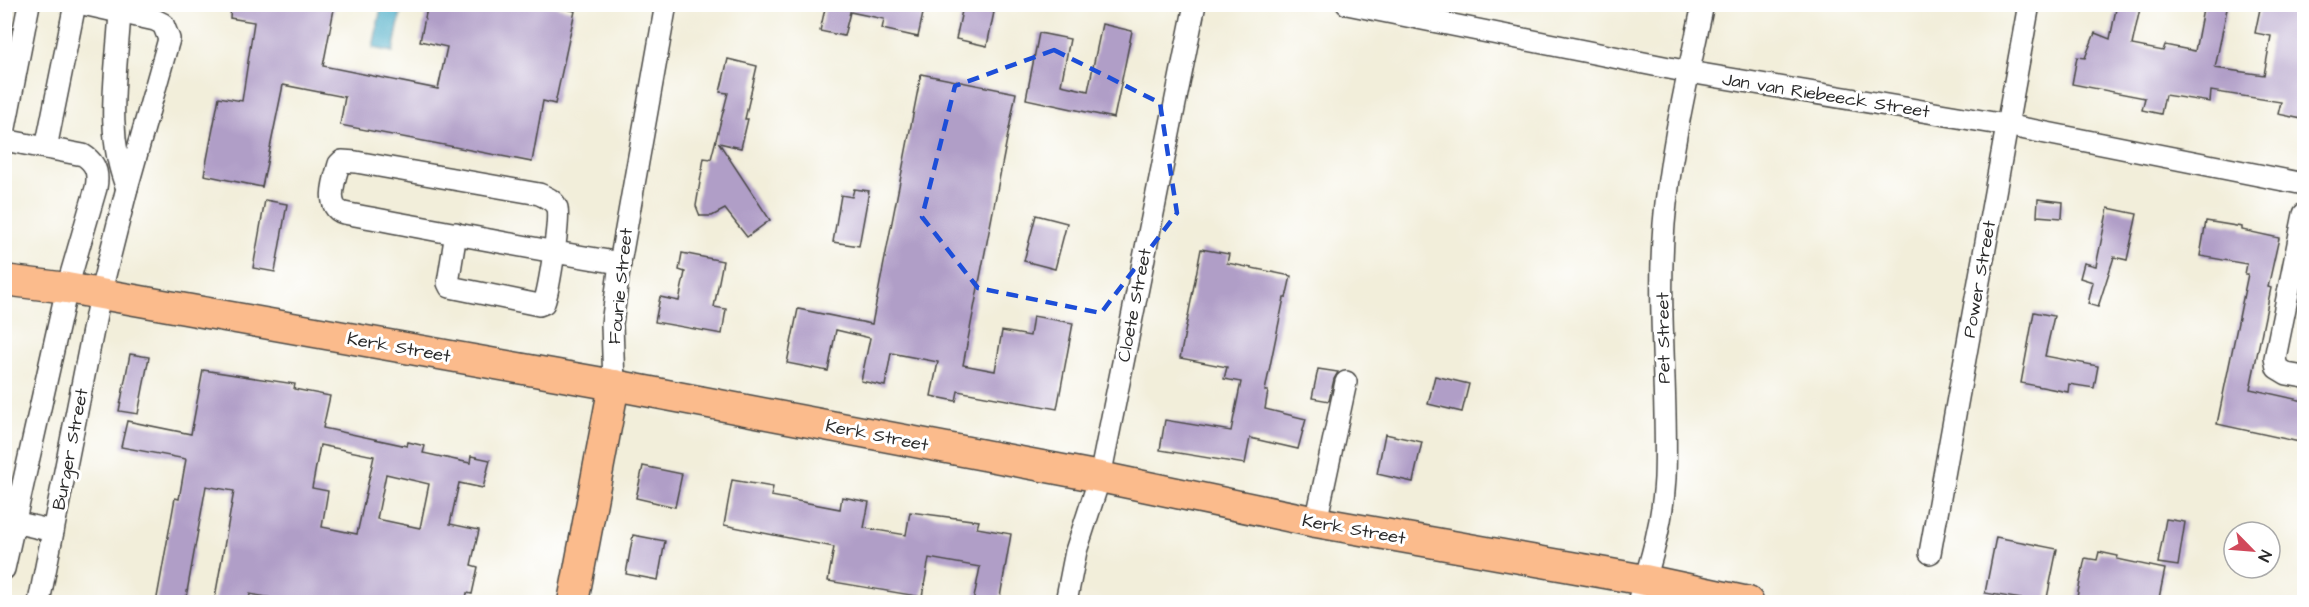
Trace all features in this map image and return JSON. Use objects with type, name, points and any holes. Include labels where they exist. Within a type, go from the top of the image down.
[{"type":"highway","name":"Kerk Street","points":[[4,280],[67,288],[615,385],[1100,477],[1642,591],[1748,603]]},
{"type":"highway","name":"Fourie Street","points":[[573,603],[615,385]]},
{"type":"street","points":[[4,133],[29,4]]},
{"type":"street","points":[[4,140],[46,148],[75,4]]},
{"type":"street","points":[[82,4],[120,12],[113,130],[119,169],[127,188]]},
{"type":"street","name":"Fourie Street","points":[[615,385],[612,324],[620,262],[666,4]]},
{"type":"street","name":"Cloete Street","points":[[1066,603],[1076,551],[1100,477],[1195,4]]},
{"type":"street","name":"Jan van Riebeeck Street","points":[[1347,4],[1689,72],[2007,125],[2304,184]]},
{"type":"street","name":"Pet Street","points":[[1642,591],[1655,546],[1665,479],[1662,274],[1664,224],[1672,154],[1703,4]]},
{"type":"street","name":"Power Street","points":[[1930,553],[2029,4]]},
{"type":"street","name":"Burger Street","points":[[39,603],[100,295],[169,39],[163,24],[120,12]]},
{"type":"street","name":"Burger Street","points":[[4,569],[9,518],[98,175],[91,160],[83,155],[46,148]]},
{"type":"street","points":[[456,233],[448,283],[450,287],[456,290],[542,304],[546,298],[553,252],[556,208],[551,199],[539,194],[356,162],[342,161],[339,164],[332,199],[333,206],[339,212],[456,233],[553,252],[620,262]]},
{"type":"street","points":[[2304,214],[2275,358],[2277,368],[2282,372],[2304,377]]},
{"type":"street","points":[[1316,522],[1346,382]]},
{"type":"street","points":[[9,518],[53,531]]},
{"type":"highlighted area","points":[[1054,50],[1160,103],[1177,213],[1101,313],[978,288],[922,217],[955,86]]},
{"type":"water","points":[[381,8],[401,12],[393,52],[373,48]]},
{"type":"building","points":[[231,4],[335,4],[323,66],[438,89],[447,47],[420,41],[428,4],[544,4],[575,11],[555,104],[543,101],[532,162],[340,125],[345,97],[283,85],[262,187],[204,175],[219,97],[242,101],[254,22],[230,18]]},
{"type":"building","points":[[826,4],[925,4],[918,37],[882,29],[884,19],[850,12],[844,36],[820,31]]},
{"type":"building","points":[[2117,4],[2141,4],[2132,45],[2163,51],[2165,45],[2195,51],[2204,4],[2228,4],[2215,68],[2264,75],[2271,36],[2255,33],[2261,4],[2304,4],[2304,110],[2302,119],[2278,114],[2281,102],[2211,91],[2210,102],[2165,95],[2161,114],[2142,110],[2145,98],[2072,84],[2077,57],[2085,58],[2095,33],[2110,39]]},
{"type":"building","points":[[963,6],[994,12],[987,46],[956,39]]},
{"type":"building","points":[[1102,24],[1132,31],[1114,118],[1026,99],[1039,33],[1070,39],[1061,85],[1088,91]]},
{"type":"building","points":[[728,59],[757,66],[741,148],[719,143],[770,220],[747,237],[725,209],[712,216],[700,216],[696,206],[704,158],[711,159],[728,93],[720,92]]},
{"type":"building","points":[[921,74],[1016,93],[963,365],[995,371],[1002,331],[1030,336],[1033,316],[1073,323],[1057,409],[958,391],[956,401],[931,396],[938,362],[891,353],[885,386],[861,381],[870,338],[836,330],[828,371],[787,363],[798,309],[872,324]]},
{"type":"building","points":[[854,189],[869,191],[859,246],[833,242],[841,195],[852,197]]},
{"type":"building","points":[[2038,199],[2063,202],[2062,218],[2037,216]]},
{"type":"building","points":[[265,200],[287,204],[275,272],[253,268]]},
{"type":"building","points":[[2108,208],[2137,214],[2127,260],[2114,257],[2098,307],[2088,304],[2093,282],[2080,278],[2084,263],[2096,266]]},
{"type":"building","points":[[1036,215],[1067,223],[1055,269],[1024,261]]},
{"type":"building","points":[[2206,221],[2242,227],[2242,230],[2279,238],[2250,389],[2304,401],[2304,443],[2217,424],[2248,274],[2245,274],[2247,264],[2200,256]]},
{"type":"building","points":[[1201,249],[1229,254],[1227,263],[1291,276],[1286,298],[1284,298],[1265,391],[1268,391],[1265,409],[1306,419],[1298,449],[1250,438],[1245,464],[1160,450],[1165,420],[1231,431],[1241,382],[1224,379],[1227,367],[1180,358]]},
{"type":"building","points":[[682,253],[723,261],[714,307],[726,309],[722,334],[655,322],[660,297],[679,301],[685,272],[679,270]]},
{"type":"building","points":[[2034,312],[2054,316],[2045,356],[2098,366],[2094,388],[2069,384],[2068,392],[2021,383]]},
{"type":"building","points":[[130,354],[149,357],[138,414],[119,411]]},
{"type":"building","points":[[1318,369],[1338,372],[1329,401],[1312,398]]},
{"type":"building","points":[[203,370],[295,384],[294,389],[330,396],[323,428],[407,446],[408,442],[425,446],[423,453],[470,463],[471,456],[490,460],[483,488],[459,483],[450,524],[479,530],[471,565],[478,567],[472,594],[467,593],[465,603],[300,603],[250,594],[248,603],[214,603],[234,491],[206,486],[185,603],[156,603],[175,498],[179,499],[186,459],[121,447],[127,421],[191,434]],"holes":[[[320,445],[374,456],[357,534],[322,527],[328,491],[312,488]],[[386,474],[429,484],[420,528],[377,519]]]},
{"type":"building","points":[[1435,376],[1469,384],[1462,412],[1428,404]]},
{"type":"building","points":[[1385,434],[1422,442],[1413,482],[1377,474]]},
{"type":"building","points":[[643,466],[682,474],[675,507],[636,498]]},
{"type":"building","points":[[732,480],[773,487],[771,496],[840,509],[842,497],[869,502],[864,528],[906,535],[910,512],[979,521],[977,528],[1011,534],[999,603],[973,603],[980,567],[929,558],[922,597],[828,581],[834,547],[724,525]]},
{"type":"building","points":[[2166,519],[2185,522],[2178,566],[2158,563]]},
{"type":"building","points":[[633,535],[665,541],[658,580],[626,574]]},
{"type":"building","points":[[1996,537],[2057,549],[2046,603],[1985,593]]},
{"type":"building","points":[[2099,552],[2118,556],[2117,559],[2165,569],[2158,603],[2105,603],[2077,597],[2085,558],[2097,560]]}]
